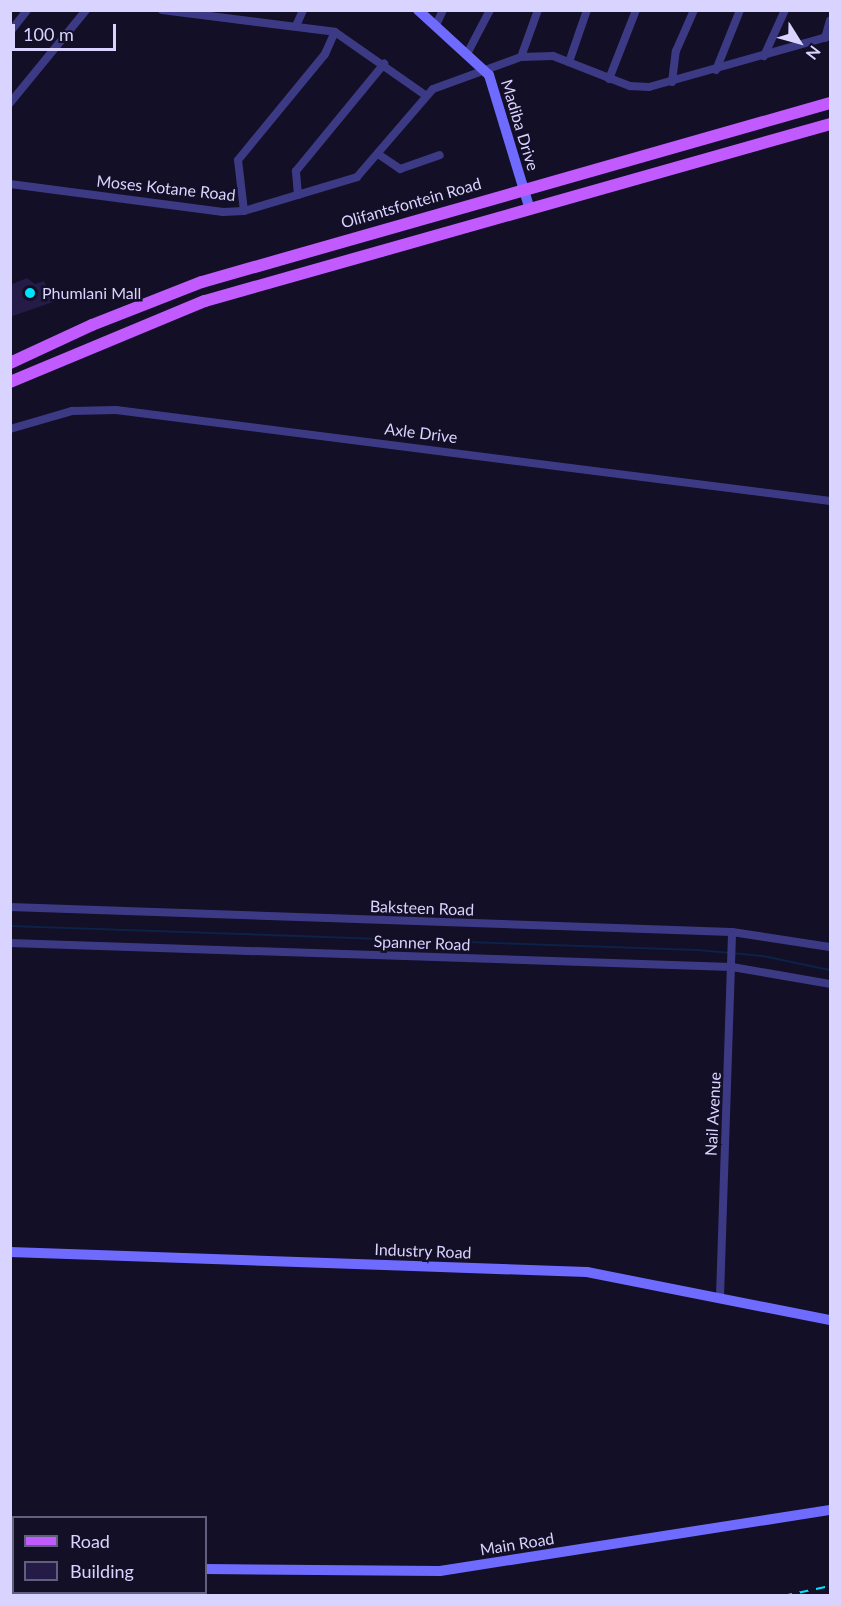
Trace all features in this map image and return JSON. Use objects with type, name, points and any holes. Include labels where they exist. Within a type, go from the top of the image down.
[{"type":"main road","name":"Olifantsfontein Road","points":[[10,363],[92,325],[202,282],[831,103]]},
{"type":"main road","points":[[10,382],[109,337],[206,301],[530,207],[831,124]]},
{"type":"street","points":[[11,30],[27,10]]},
{"type":"street","points":[[10,103],[86,10]]},
{"type":"street","points":[[162,10],[231,14],[255,20],[335,32],[384,64],[425,95]]},
{"type":"street","points":[[255,20],[259,10]]},
{"type":"street","points":[[296,26],[303,10]]},
{"type":"street","name":"Madiba Drive","points":[[418,10],[486,70],[530,207]]},
{"type":"street","points":[[436,25],[443,10]]},
{"type":"street","points":[[468,52],[490,10]]},
{"type":"street","points":[[521,57],[538,10]]},
{"type":"street","points":[[569,62],[587,10]]},
{"type":"street","points":[[609,79],[636,10]]},
{"type":"street","points":[[672,82],[676,51],[694,10]]},
{"type":"street","points":[[716,70],[740,10]]},
{"type":"street","points":[[764,56],[785,10]]},
{"type":"street","points":[[828,37],[831,21]]},
{"type":"street","points":[[244,211],[238,160],[325,54],[335,32]]},
{"type":"street","name":"Moses Kotane Road","points":[[10,184],[223,212],[244,211],[350,180],[378,154],[425,95],[441,84],[521,57],[553,56],[609,79],[640,87],[672,82],[828,37]]},
{"type":"street","points":[[298,195],[296,171],[384,64]]},
{"type":"street","points":[[378,154],[400,169],[440,155]]},
{"type":"street","name":"Axle Drive","points":[[10,429],[62,413],[116,410],[831,501]]},
{"type":"street","name":"Baksteen Road","points":[[10,907],[732,932],[831,947]]},
{"type":"street","name":"Nail Avenue","points":[[720,1296],[732,932]]},
{"type":"street","name":"Spanner Road","points":[[10,943],[732,967],[831,984]]},
{"type":"street","name":"Industry Road","points":[[10,1252],[587,1272],[720,1296],[831,1320]]},
{"type":"street","name":"Main Road","points":[[207,1569],[440,1571],[831,1510]]},
{"type":"building","name":"Phumlani Mall","points":[[27,278],[35,284],[44,281],[53,302],[10,317],[10,285]]},
{"type":"waterway","points":[[10,926],[698,950],[763,956],[830,970]]},
{"type":"railway","points":[[783,1596],[830,1586]]},
{"type":"place","name":"Phumlani Mall","points":[[30,293]]}]
